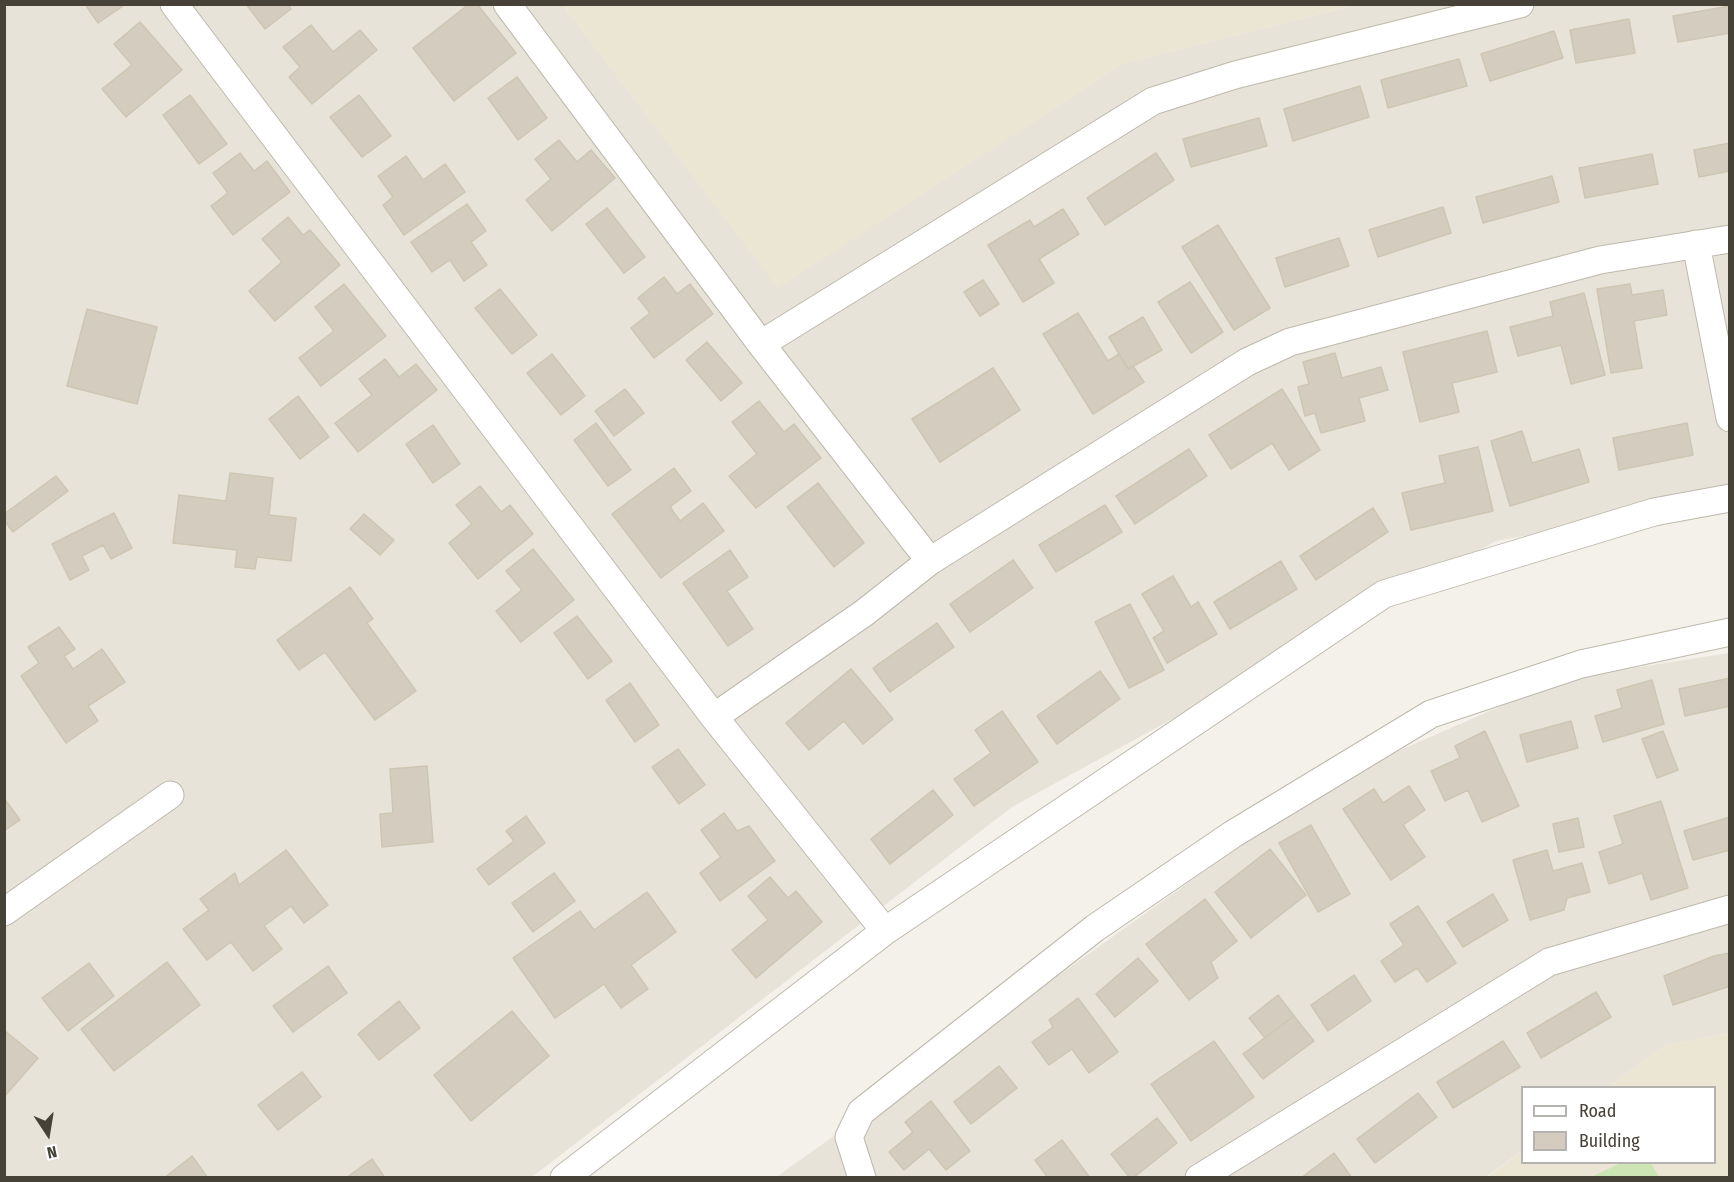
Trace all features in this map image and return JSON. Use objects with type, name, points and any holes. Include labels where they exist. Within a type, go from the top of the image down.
[{"type":"street","points":[[174,4],[714,717],[885,931]]},
{"type":"street","points":[[507,4],[761,344],[930,561]]},
{"type":"street","points":[[761,344],[1153,101],[1234,75],[1520,4]]},
{"type":"street","points":[[714,717],[864,613],[930,561],[1246,362],[1290,342],[1600,260],[1730,239]]},
{"type":"street","points":[[1696,244],[1730,418]]},
{"type":"street","points":[[564,1178],[885,931],[1384,594],[1654,512],[1730,498]]},
{"type":"street","points":[[862,1178],[849,1137],[861,1112],[1095,928],[1233,834],[1431,714],[1581,664],[1730,632]]},
{"type":"street","points":[[4,912],[170,795]]},
{"type":"street","points":[[1200,1178],[1549,962],[1730,909]]},
{"type":"shaded area","points":[[5,5],[563,5],[778,287],[1122,64],[1355,5],[1729,5],[1729,499],[1496,541],[1012,807],[532,1177],[5,1178]]},
{"type":"shaded area","points":[[563,5],[1355,5],[1122,64],[778,288]]},
{"type":"shaded area","points":[[1729,653],[1729,1033],[1666,1045],[1609,1086],[1521,1086],[1521,1152],[1486,1177],[775,1178],[1332,780],[1563,679]]},
{"type":"shaded area","points":[[1729,1033],[1729,1177],[1486,1178],[1521,1152],[1521,1164],[1716,1164],[1716,1086],[1609,1086],[1666,1045]]},
{"type":"green space","points":[[1619,1164],[1652,1164],[1659,1177],[1591,1177]]},
{"type":"building","points":[[85,4],[122,4],[123,6],[98,23]]},
{"type":"building","points":[[246,4],[288,4],[291,9],[265,29]]},
{"type":"building","points":[[469,4],[477,4],[516,53],[454,101],[413,48]]},
{"type":"building","points":[[1730,6],[1730,33],[1678,42],[1673,16]]},
{"type":"building","points":[[1629,19],[1635,53],[1576,63],[1570,30]]},
{"type":"building","points":[[140,22],[182,70],[126,117],[102,89],[132,65],[114,44]]},
{"type":"building","points":[[311,25],[333,52],[360,30],[377,50],[312,104],[289,77],[300,67],[283,47]]},
{"type":"building","points":[[1554,31],[1563,58],[1490,81],[1481,54]]},
{"type":"building","points":[[1459,59],[1467,86],[1388,108],[1381,80]]},
{"type":"building","points":[[517,77],[547,118],[518,140],[488,98]]},
{"type":"building","points":[[1360,86],[1369,117],[1293,141],[1284,109]]},
{"type":"building","points":[[190,95],[227,144],[199,164],[163,115]]},
{"type":"building","points":[[359,95],[391,136],[362,157],[330,117]]},
{"type":"building","points":[[1259,118],[1267,146],[1191,167],[1183,139]]},
{"type":"building","points":[[559,140],[577,162],[591,150],[615,178],[552,231],[526,200],[551,179],[535,159]]},
{"type":"building","points":[[1730,143],[1730,171],[1699,177],[1694,150]]},
{"type":"building","points":[[240,153],[254,171],[267,161],[290,192],[233,235],[211,206],[228,193],[213,173]]},
{"type":"building","points":[[1156,153],[1174,180],[1105,225],[1087,198]]},
{"type":"building","points":[[1652,154],[1658,184],[1585,198],[1579,168]]},
{"type":"building","points":[[406,156],[423,180],[445,164],[465,192],[404,235],[383,205],[393,197],[378,176]]},
{"type":"building","points":[[1552,176],[1559,202],[1483,223],[1476,197]]},
{"type":"building","points":[[467,204],[486,231],[471,242],[487,265],[464,281],[450,260],[432,272],[411,242]]},
{"type":"building","points":[[1443,207],[1451,233],[1378,257],[1369,230]]},
{"type":"building","points":[[607,208],[645,257],[624,273],[586,224]]},
{"type":"building","points":[[1063,209],[1079,234],[1039,259],[1054,283],[1023,302],[988,245],[1030,220],[1034,227]]},
{"type":"building","points":[[288,217],[303,235],[310,230],[340,265],[275,321],[249,291],[282,262],[262,239]]},
{"type":"building","points":[[1218,225],[1270,308],[1234,330],[1182,247]]},
{"type":"building","points":[[1339,238],[1349,266],[1285,287],[1276,258]]},
{"type":"building","points":[[664,277],[677,294],[690,284],[713,314],[654,358],[631,328],[650,313],[638,298]]},
{"type":"building","points":[[983,280],[999,304],[980,316],[964,292]]},
{"type":"building","points":[[1190,282],[1223,332],[1191,353],[1158,302]]},
{"type":"building","points":[[344,284],[386,336],[321,386],[299,358],[334,331],[315,307]]},
{"type":"building","points":[[1630,284],[1632,295],[1663,290],[1667,315],[1634,321],[1642,368],[1611,373],[1597,289]]},
{"type":"building","points":[[500,289],[537,335],[512,354],[475,308]]},
{"type":"building","points":[[1584,293],[1605,375],[1571,384],[1561,345],[1518,356],[1510,327],[1553,316],[1550,302]]},
{"type":"building","points":[[87,309],[157,327],[137,404],[67,386]]},
{"type":"building","points":[[1078,313],[1108,361],[1119,354],[1128,369],[1133,366],[1144,382],[1093,414],[1043,334]]},
{"type":"building","points":[[1143,317],[1162,350],[1128,369],[1109,337]]},
{"type":"building","points":[[1487,331],[1497,372],[1452,383],[1459,412],[1420,422],[1403,352]]},
{"type":"building","points":[[707,342],[742,383],[721,401],[686,360]]},
{"type":"building","points":[[1335,353],[1342,378],[1381,367],[1388,390],[1359,398],[1365,421],[1321,433],[1315,413],[1305,416],[1298,387],[1309,384],[1303,362]]},
{"type":"building","points":[[552,354],[585,396],[561,415],[527,373]]},
{"type":"building","points":[[385,359],[399,377],[416,364],[437,390],[358,452],[335,423],[372,395],[359,379]]},
{"type":"building","points":[[993,368],[1020,410],[940,462],[912,419]]},
{"type":"building","points":[[625,389],[644,413],[614,436],[595,411]]},
{"type":"building","points":[[1282,389],[1320,450],[1289,470],[1272,443],[1231,469],[1209,435]]},
{"type":"building","points":[[298,396],[329,437],[300,459],[269,419]]},
{"type":"building","points":[[759,401],[784,432],[794,424],[821,458],[756,508],[729,476],[757,454],[732,422]]},
{"type":"building","points":[[596,423],[631,470],[608,486],[574,440]]},
{"type":"building","points":[[1687,423],[1693,455],[1619,470],[1613,438]]},
{"type":"building","points":[[433,425],[460,464],[433,483],[406,444]]},
{"type":"building","points":[[1522,431],[1532,463],[1579,449],[1589,482],[1510,506],[1491,441]]},
{"type":"building","points":[[1478,447],[1493,511],[1411,530],[1402,493],[1445,483],[1439,456]]},
{"type":"building","points":[[1189,449],[1207,476],[1135,524],[1116,496]]},
{"type":"building","points":[[674,468],[691,491],[670,507],[680,521],[703,503],[724,531],[661,578],[612,514]]},
{"type":"building","points":[[230,473],[273,478],[269,515],[296,518],[291,561],[257,557],[255,569],[235,567],[237,550],[173,543],[179,495],[226,501]]},
{"type":"building","points":[[56,476],[68,491],[13,532],[4,520],[4,514]]},
{"type":"building","points":[[818,483],[864,543],[834,567],[787,507]]},
{"type":"building","points":[[480,486],[501,512],[510,505],[533,534],[478,579],[449,543],[472,524],[456,505]]},
{"type":"building","points":[[1105,505],[1122,532],[1056,572],[1039,545]]},
{"type":"building","points":[[1373,508],[1388,532],[1316,580],[1300,556]]},
{"type":"building","points":[[114,513],[132,548],[111,559],[103,545],[82,556],[89,570],[70,580],[52,544]]},
{"type":"building","points":[[364,514],[394,540],[380,555],[350,529]]},
{"type":"building","points":[[533,549],[574,600],[521,642],[496,611],[522,590],[506,571]]},
{"type":"building","points":[[730,550],[748,577],[727,591],[753,629],[728,646],[683,583]]},
{"type":"building","points":[[1013,560],[1033,588],[970,632],[950,604]]},
{"type":"building","points":[[1281,561],[1297,589],[1230,629],[1214,602]]},
{"type":"building","points":[[1173,576],[1191,607],[1198,602],[1217,634],[1167,663],[1153,638],[1164,631],[1142,594]]},
{"type":"building","points":[[350,587],[373,619],[367,623],[416,691],[375,720],[325,652],[299,670],[277,640]]},
{"type":"building","points":[[1130,604],[1164,670],[1129,688],[1095,622]]},
{"type":"building","points":[[577,616],[612,661],[588,679],[554,633]]},
{"type":"building","points":[[937,623],[954,647],[890,692],[873,668]]},
{"type":"building","points":[[59,627],[75,649],[64,656],[73,669],[102,649],[125,682],[88,706],[98,721],[66,743],[21,676],[39,663],[28,647]]},
{"type":"building","points":[[851,669],[893,719],[863,744],[844,721],[809,750],[786,723]]},
{"type":"building","points":[[1100,671],[1120,699],[1057,744],[1037,716]]},
{"type":"building","points":[[1730,678],[1730,706],[1685,716],[1679,689]]},
{"type":"building","points":[[1652,680],[1664,724],[1603,742],[1595,716],[1622,708],[1617,690]]},
{"type":"building","points":[[630,683],[659,725],[635,742],[606,700]]},
{"type":"building","points":[[1002,711],[1038,762],[974,806],[954,779],[991,753],[975,730]]},
{"type":"building","points":[[1571,721],[1578,748],[1527,762],[1520,735]]},
{"type":"building","points":[[1485,731],[1519,806],[1482,822],[1468,790],[1445,801],[1431,771],[1460,758],[1455,746]]},
{"type":"building","points":[[1663,731],[1678,770],[1657,778],[1642,739]]},
{"type":"building","points":[[678,749],[705,785],[679,804],[652,767]]},
{"type":"building","points":[[427,766],[433,842],[382,847],[380,814],[393,813],[390,769]]},
{"type":"building","points":[[1409,786],[1425,810],[1403,825],[1425,857],[1391,880],[1343,809],[1374,789],[1383,803]]},
{"type":"building","points":[[933,790],[953,815],[890,864],[871,839]]},
{"type":"building","points":[[4,798],[20,820],[4,831]]},
{"type":"building","points":[[1661,801],[1688,888],[1651,900],[1642,873],[1609,884],[1599,852],[1623,844],[1614,816]]},
{"type":"building","points":[[724,813],[737,831],[749,826],[775,861],[720,901],[700,873],[721,857],[701,830]]},
{"type":"building","points":[[526,816],[545,843],[489,885],[477,869],[514,841],[506,831]]},
{"type":"building","points":[[1730,817],[1730,850],[1693,860],[1684,831]]},
{"type":"building","points":[[1578,818],[1584,847],[1559,852],[1553,824]]},
{"type":"building","points":[[1311,825],[1350,894],[1318,912],[1279,843]]},
{"type":"building","points":[[1270,849],[1306,895],[1251,938],[1215,892]]},
{"type":"building","points":[[286,850],[328,905],[304,923],[291,906],[264,926],[282,949],[253,971],[231,942],[207,960],[183,929],[209,910],[200,899],[235,873],[239,885]]},
{"type":"building","points":[[1547,850],[1553,871],[1582,863],[1590,892],[1567,898],[1564,910],[1530,920],[1513,860]]},
{"type":"building","points":[[554,873],[575,901],[533,932],[512,903]]},
{"type":"building","points":[[770,877],[788,898],[796,891],[822,922],[756,978],[732,950],[768,920],[748,896]]},
{"type":"building","points":[[647,892],[676,932],[631,965],[648,989],[621,1008],[604,984],[555,1018],[513,958],[580,911],[594,930]]},
{"type":"building","points":[[1493,894],[1508,920],[1463,947],[1447,922]]},
{"type":"building","points":[[1205,899],[1237,941],[1211,962],[1218,978],[1189,1000],[1146,944]]},
{"type":"building","points":[[1418,906],[1456,963],[1427,982],[1417,968],[1395,982],[1381,961],[1404,945],[1390,924]]},
{"type":"building","points":[[1730,953],[1730,986],[1673,1005],[1664,976],[1714,956]]},
{"type":"building","points":[[1138,958],[1158,981],[1115,1017],[1096,994]]},
{"type":"building","points":[[167,962],[200,1005],[114,1071],[81,1029]]},
{"type":"building","points":[[89,963],[114,996],[68,1031],[42,998]]},
{"type":"building","points":[[328,966],[347,993],[293,1032],[273,1006]]},
{"type":"building","points":[[1354,975],[1371,1001],[1328,1031],[1311,1005]]},
{"type":"building","points":[[1596,992],[1611,1017],[1541,1058],[1527,1033]]},
{"type":"building","points":[[1278,995],[1294,1016],[1265,1038],[1249,1018]]},
{"type":"building","points":[[1078,998],[1118,1052],[1089,1073],[1072,1049],[1049,1065],[1032,1042],[1053,1027],[1049,1020]]},
{"type":"building","points":[[399,1001],[420,1028],[379,1060],[358,1034]]},
{"type":"building","points":[[512,1011],[549,1056],[471,1121],[434,1075]]},
{"type":"building","points":[[1294,1016],[1314,1041],[1263,1079],[1243,1054]]},
{"type":"building","points":[[4,1030],[38,1058],[4,1097]]},
{"type":"building","points":[[1214,1041],[1254,1097],[1191,1141],[1151,1084]]},
{"type":"building","points":[[1503,1041],[1520,1067],[1453,1108],[1437,1082]]},
{"type":"building","points":[[999,1066],[1017,1088],[971,1124],[954,1102]]},
{"type":"building","points":[[302,1072],[321,1097],[278,1130],[258,1105]]},
{"type":"building","points":[[1418,1093],[1437,1117],[1375,1163],[1357,1139]]},
{"type":"building","points":[[931,1101],[970,1151],[946,1170],[929,1149],[904,1170],[889,1152],[913,1132],[905,1122]]},
{"type":"building","points":[[1157,1118],[1177,1143],[1130,1178],[1111,1154]]},
{"type":"building","points":[[1062,1140],[1090,1178],[1048,1178],[1035,1160]]},
{"type":"building","points":[[1334,1153],[1352,1178],[1301,1178]]},
{"type":"building","points":[[192,1156],[208,1178],[164,1178]]},
{"type":"building","points":[[372,1159],[385,1178],[346,1178]]}]
